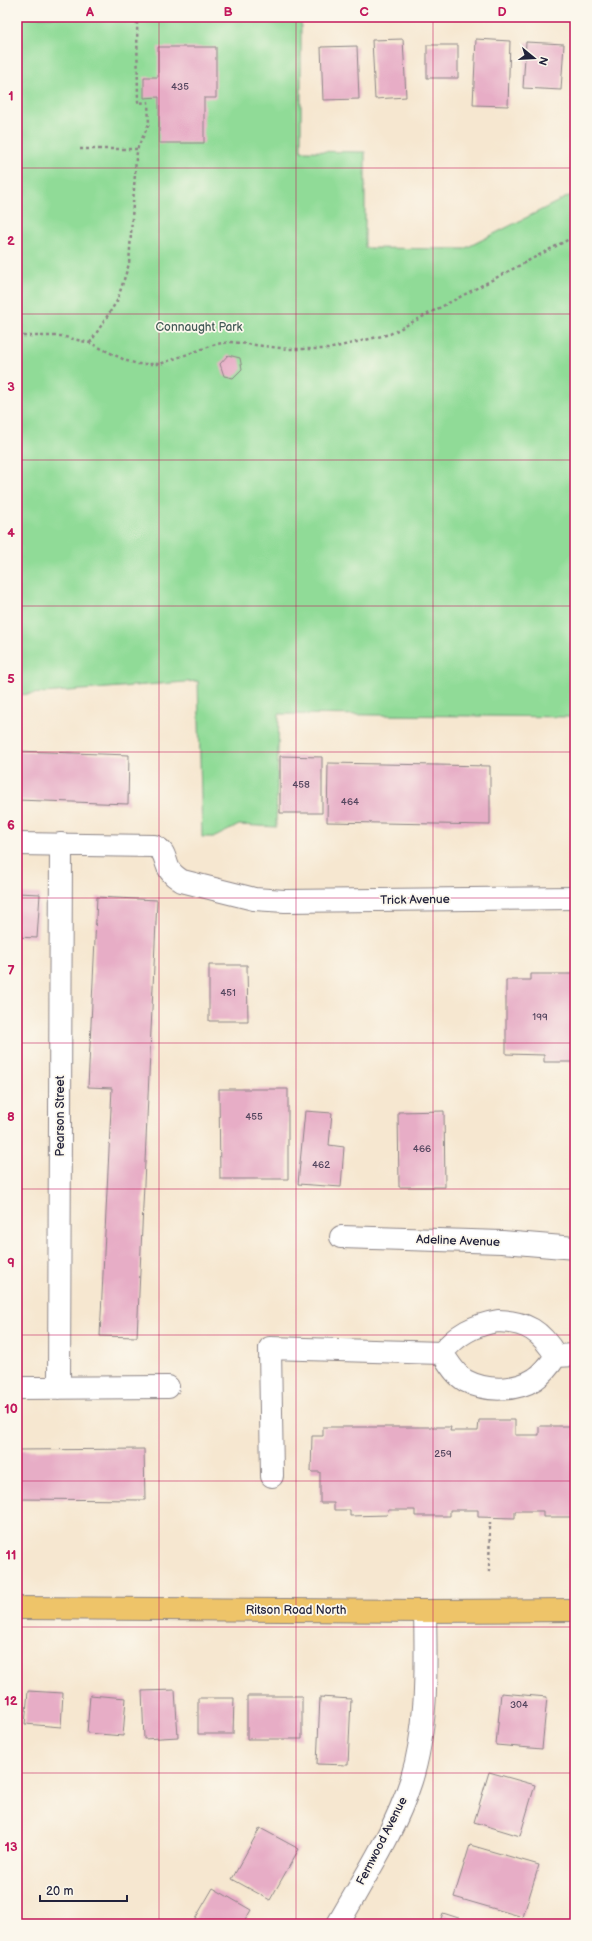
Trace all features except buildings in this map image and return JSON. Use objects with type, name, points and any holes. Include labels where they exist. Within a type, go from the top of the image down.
[{"type":"main road","name":"Ritson Road North","points":[[17,1608],[425,1611],[575,1610]]},
{"type":"street","points":[[17,844],[61,844]]},
{"type":"street","name":"Trick Avenue","points":[[61,844],[154,846],[164,853],[168,867],[172,874],[182,881],[254,899],[293,901],[575,898]]},
{"type":"street","name":"Pearson Street","points":[[59,1388],[61,844]]},
{"type":"street","name":"Adeline Avenue","points":[[341,1237],[502,1242],[575,1248]]},
{"type":"street","points":[[272,1476],[270,1348],[442,1353],[458,1336],[483,1323],[514,1321],[526,1325],[566,1356],[536,1378],[522,1385],[495,1388],[480,1386],[466,1381],[454,1371],[442,1353]]},
{"type":"street","points":[[17,1388],[168,1387]]},
{"type":"street","name":"Fernwood Avenue","points":[[338,1924],[399,1813],[411,1780],[420,1745],[424,1709],[425,1611]]},
{"type":"path","points":[[90,343],[117,301],[129,264],[136,158],[138,149],[149,124],[148,102],[138,103],[137,17]]},
{"type":"path","points":[[80,149],[138,149]]},
{"type":"path","points":[[17,336],[61,336],[90,343],[126,361],[160,364],[210,346],[231,342],[288,349],[328,349],[390,334],[575,236]]},
{"type":"path","points":[[489,1572],[490,1522]]},
{"type":"green space","name":"Connaught Park","points":[[17,17],[301,17],[301,151],[365,152],[365,248],[464,249],[575,193],[575,717],[279,714],[276,827],[239,825],[215,837],[202,837],[198,681],[17,695]]}]
